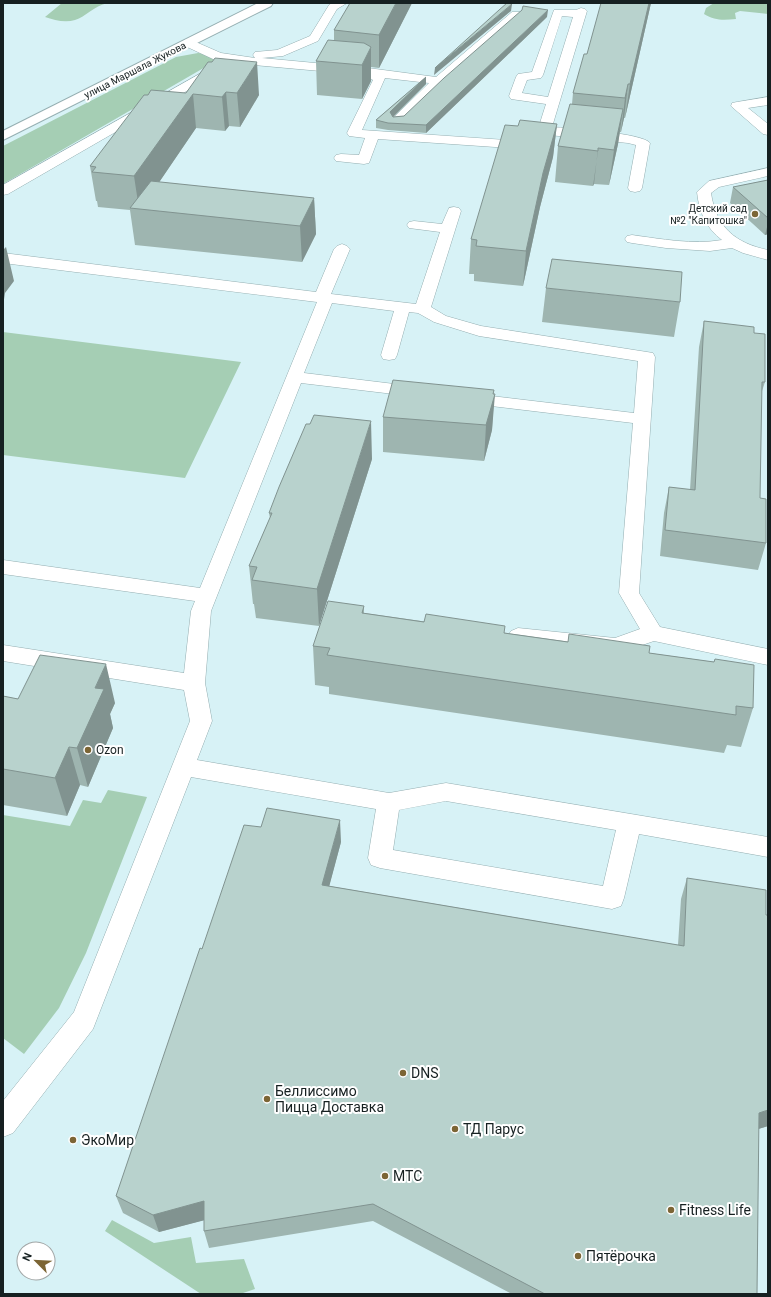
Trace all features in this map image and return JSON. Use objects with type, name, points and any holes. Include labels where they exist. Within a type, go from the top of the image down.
[{"type":"main road","name":"улица Маршала Жукова","points":[[3,136],[267,3]]},
{"type":"lane","points":[[297,65],[333,7],[341,3]]},
{"type":"lane","points":[[368,72],[380,79],[354,133],[539,146],[581,12],[558,12],[537,75],[522,77],[515,96],[553,101]]},
{"type":"lane","points":[[398,120],[439,81],[516,14]]},
{"type":"lane","points":[[3,191],[203,77],[231,59],[279,53],[314,38]]},
{"type":"lane","points":[[189,43],[217,56],[231,59],[368,72],[439,81]]},
{"type":"lane","points":[[768,101],[737,106],[768,131]]},
{"type":"lane","points":[[544,130],[629,139],[643,142],[635,188]]},
{"type":"lane","points":[[341,158],[364,160],[373,134]]},
{"type":"lane","points":[[768,172],[714,184],[704,192],[706,210],[716,228],[733,243],[768,255]]},
{"type":"lane","points":[[422,309],[454,211]]},
{"type":"lane","points":[[414,225],[448,229]]},
{"type":"lane","points":[[632,239],[666,244],[710,247],[733,243]]},
{"type":"lane","points":[[3,1122],[84,1020],[184,767],[201,721],[194,683],[201,610],[296,377],[342,249]]},
{"type":"lane","points":[[3,258],[403,306],[422,309],[440,319],[479,331],[647,356],[629,593],[653,633]]},
{"type":"lane","points":[[389,355],[403,306]]},
{"type":"lane","points":[[296,377],[642,419]]},
{"type":"lane","points":[[3,567],[207,596]]},
{"type":"lane","points":[[496,634],[616,646],[653,633],[768,657]]},
{"type":"lane","points":[[3,653],[194,683]]},
{"type":"lane","points":[[184,767],[389,802],[446,792],[768,847]]},
{"type":"lane","points":[[389,802],[380,858],[612,898],[630,823]]},
{"type":"green space","points":[[62,3],[108,3],[98,6],[79,19],[71,21],[60,21],[45,17]]},
{"type":"green space","points":[[714,3],[768,3],[768,14],[740,11],[735,13],[736,19],[716,19],[704,14],[706,8]]},
{"type":"green space","points":[[198,53],[206,54],[213,58],[214,62],[3,184],[3,146],[176,57]]},
{"type":"green space","points":[[3,332],[241,362],[185,478],[3,455]]},
{"type":"green space","points":[[108,790],[147,797],[86,953],[59,1008],[24,1054],[3,1038],[3,815],[70,826],[83,800],[101,803]]},
{"type":"green space","points":[[112,1220],[154,1243],[191,1237],[196,1263],[244,1259],[255,1289],[240,1294],[201,1294],[105,1231]]},
{"type":"building","points":[[350,3],[396,3],[379,35],[334,30]]},
{"type":"building","points":[[507,3],[512,4],[435,68],[499,10]]},
{"type":"building","points":[[601,3],[649,3],[630,84],[628,84],[625,98],[573,93],[584,54],[587,54]]},
{"type":"building","points":[[523,6],[548,10],[426,125],[388,123],[376,120],[426,77],[390,112],[393,117],[404,116],[444,78],[522,10]]},
{"type":"building","points":[[328,40],[364,43],[371,47],[362,65],[316,61]]},
{"type":"building","points":[[215,58],[257,62],[237,93],[226,92],[222,97],[193,94],[134,176],[92,172],[96,167],[90,166],[144,95],[148,95],[151,90],[186,93],[208,62],[212,62]]},
{"type":"building","points":[[570,104],[623,109],[614,150],[598,148],[598,151],[558,146]]},
{"type":"building","points":[[520,120],[557,124],[543,173],[526,251],[476,246],[477,240],[471,239],[505,125],[518,126]]},
{"type":"building","points":[[768,180],[768,218],[733,187]]},
{"type":"building","points":[[151,181],[314,198],[300,226],[130,208]]},
{"type":"building","points":[[552,259],[682,272],[680,302],[546,288]]},
{"type":"building","points":[[704,321],[754,327],[754,333],[765,334],[765,382],[762,382],[760,498],[766,499],[766,543],[665,530],[669,487],[695,490]]},
{"type":"building","points":[[393,380],[494,390],[493,394],[495,394],[486,425],[383,417]]},
{"type":"building","points":[[314,415],[371,421],[317,589],[252,580],[257,567],[249,566],[272,513],[269,513],[306,424],[310,424]]},
{"type":"building","points":[[328,601],[364,606],[362,613],[424,622],[426,614],[505,626],[504,633],[568,642],[569,634],[650,646],[649,653],[714,662],[715,659],[754,665],[753,708],[736,706],[736,715],[327,655],[330,648],[313,646]]},
{"type":"building","points":[[40,655],[106,664],[95,688],[104,689],[77,748],[69,747],[55,778],[3,769],[3,696],[18,699]]},
{"type":"building","name":"ТД Парус","points":[[267,808],[340,820],[322,885],[684,946],[687,878],[766,890],[766,915],[768,915],[768,1110],[759,1113],[757,1294],[545,1294],[373,1204],[204,1231],[204,1201],[153,1215],[116,1196],[200,948],[202,949],[244,825],[261,827]]},
{"type":"place","name":"Детский сад №2 \"Капитошка\"","points":[[755,214]]},
{"type":"place","name":"Ozon","points":[[88,750]]},
{"type":"place","name":"DNS","points":[[403,1073]]},
{"type":"place","name":"Беллиссимо Пицца Доставка","points":[[267,1099]]},
{"type":"place","name":"ТД Парус","points":[[455,1129]]},
{"type":"place","name":"ЭкоМир","points":[[73,1140]]},
{"type":"place","name":"МТС","points":[[385,1176]]},
{"type":"place","name":"Fitness Life","points":[[671,1210]]},
{"type":"place","name":"Пятёрочка","points":[[578,1256]]}]
